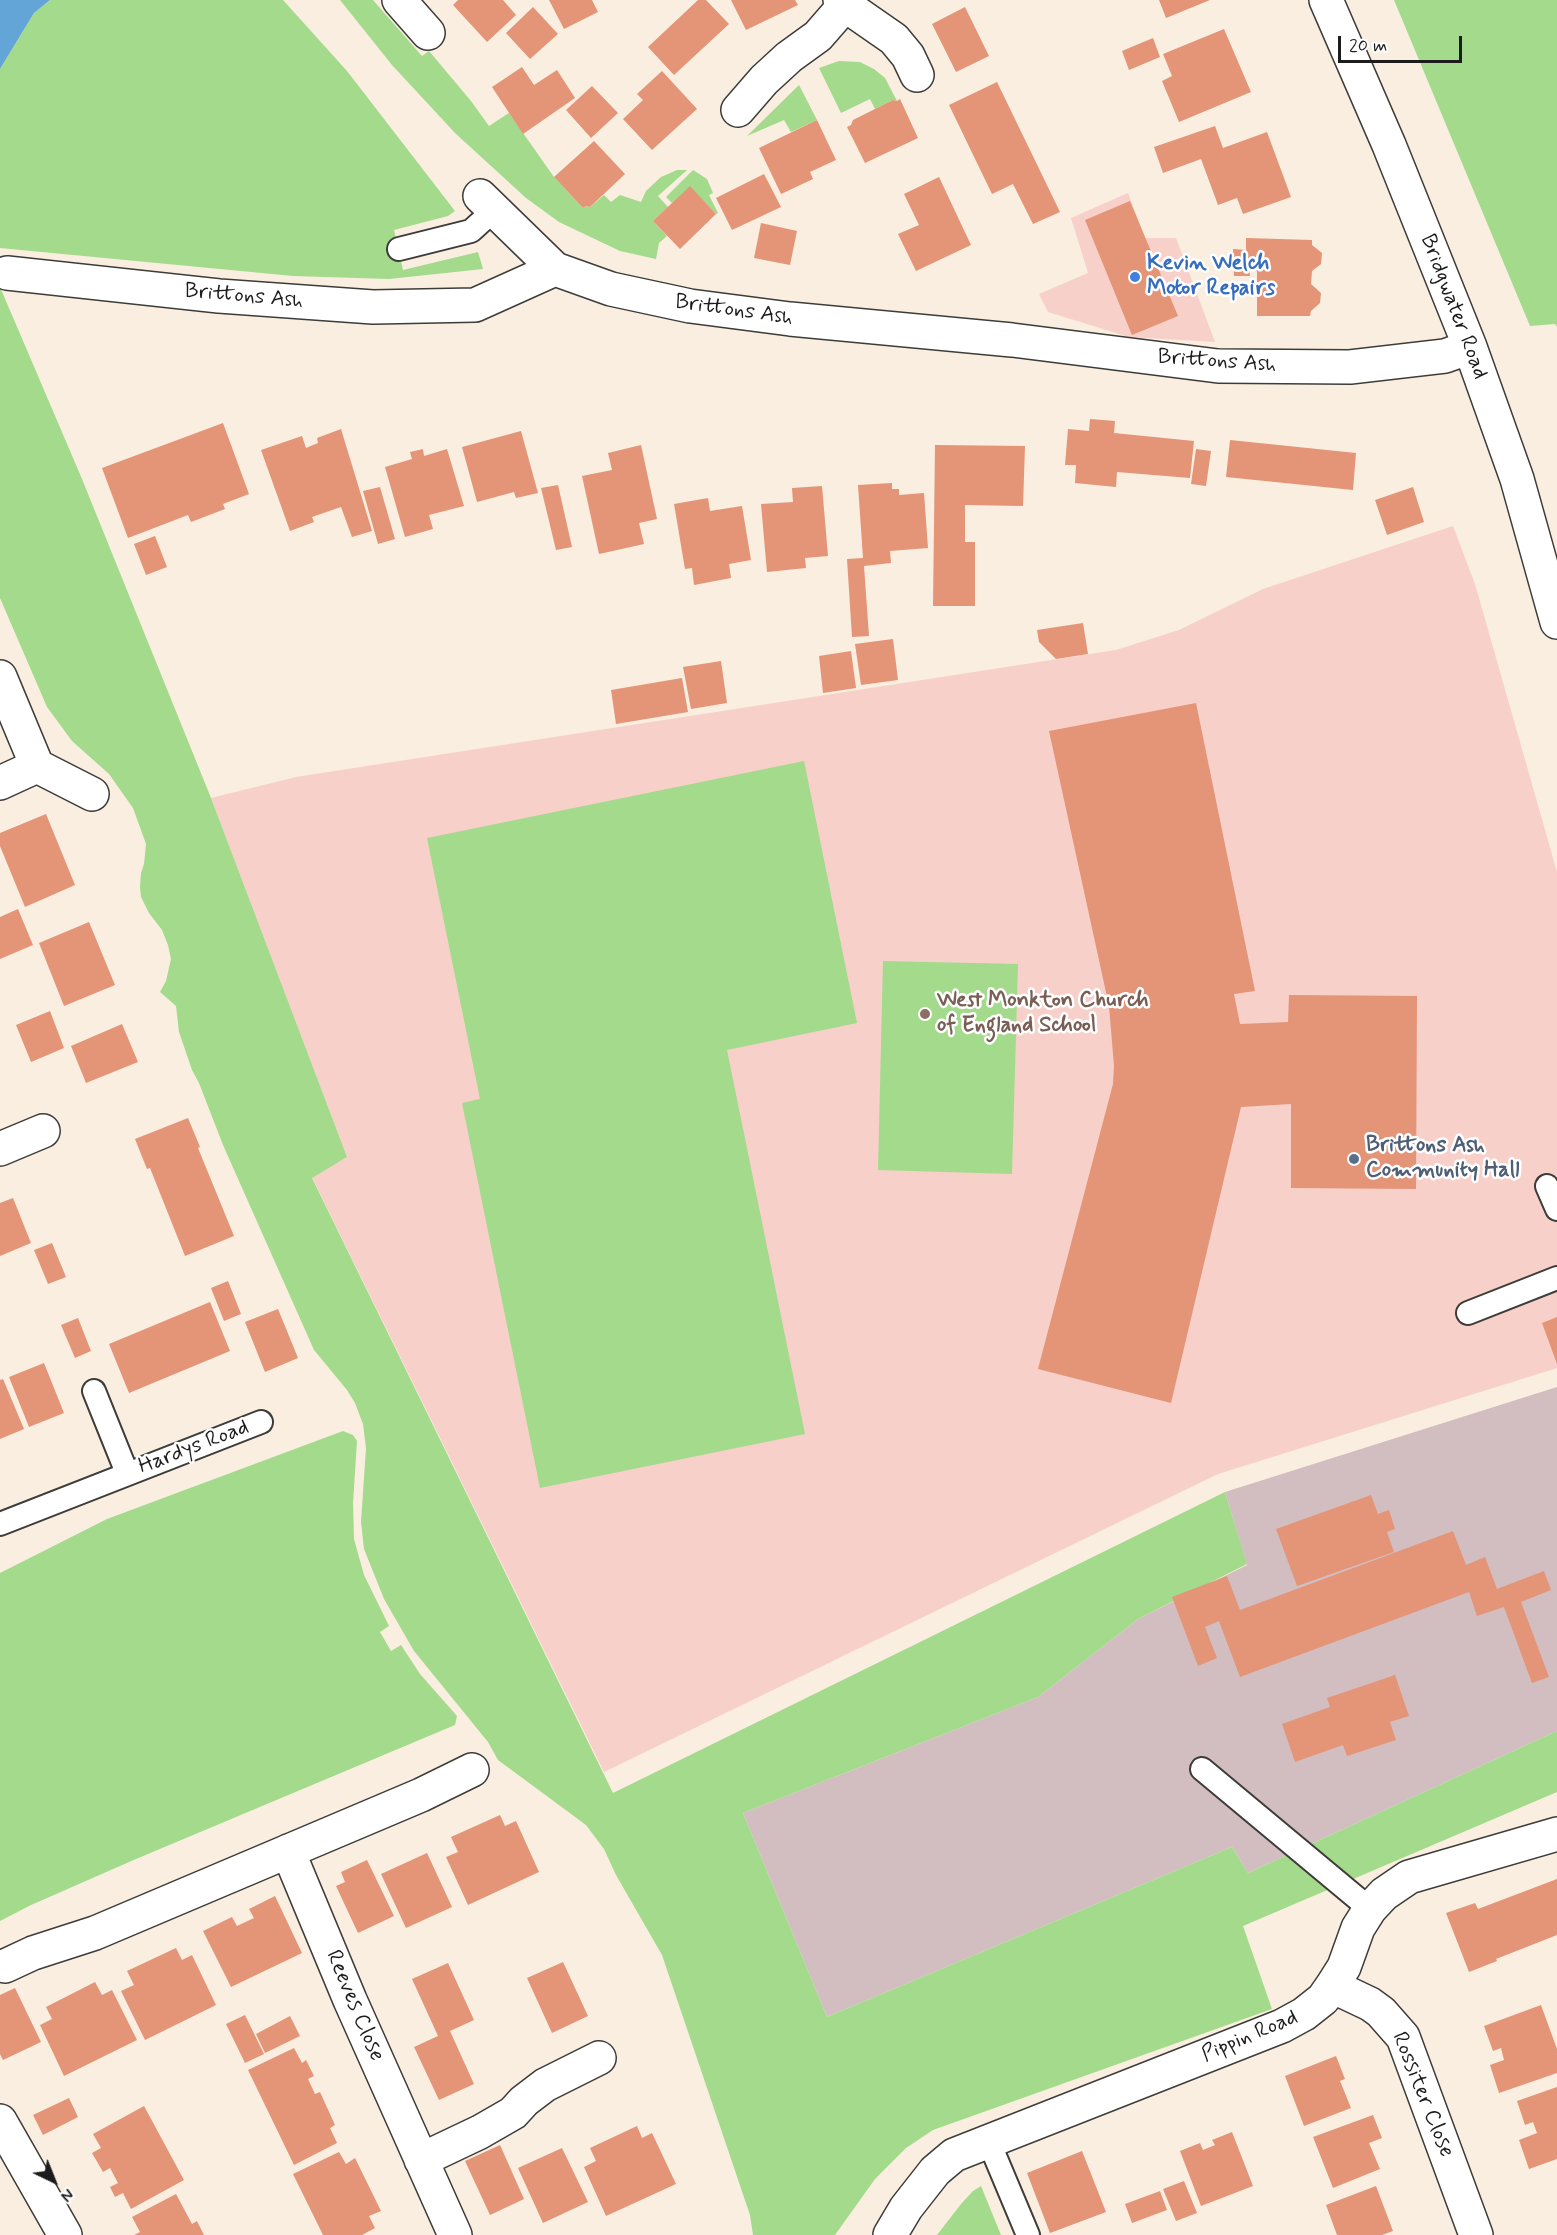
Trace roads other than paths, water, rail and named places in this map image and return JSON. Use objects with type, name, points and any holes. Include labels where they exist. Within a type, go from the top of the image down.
[{"type":"street","points":[[399,0],[428,33]]},
{"type":"street","name":"Bridgwater Road","points":[[1326,0],[1389,145],[1470,347],[1517,478],[1557,622]]},
{"type":"street","points":[[738,110],[764,80],[789,57],[818,36],[842,3],[894,39],[908,56],[917,75]]},
{"type":"street","points":[[486,203],[555,269]]},
{"type":"street","name":"Brittons Ash","points":[[7,273],[219,296],[373,307],[475,305],[555,269],[611,289],[690,306],[790,319],[1012,340],[1218,366],[1350,367],[1445,356],[1470,347]]},
{"type":"street","points":[[0,677],[37,766],[92,794]]},
{"type":"street","points":[[0,783],[37,766]]},
{"type":"street","points":[[0,1149],[43,1131]]},
{"type":"street","points":[[5,1966],[33,1953],[95,1934],[421,1796],[472,1770]]},
{"type":"street","name":"Pippin Road","points":[[890,2235],[906,2208],[935,2170],[954,2155],[1282,2026],[1304,2014],[1323,1999],[1344,1967],[1358,1928],[1370,1909],[1384,1894],[1409,1877],[1557,1834]]},
{"type":"street","name":"Reeves Close","points":[[288,1851],[455,2235]]},
{"type":"street","name":"Rossiter Close","points":[[1332,1986],[1370,2004],[1381,2012],[1403,2037],[1476,2235]]},
{"type":"street","points":[[421,2160],[480,2132],[513,2113],[545,2085],[599,2058]]},
{"type":"street","points":[[0,2121],[65,2235]]},
{"type":"lane","points":[[399,249],[471,231],[486,203]]},
{"type":"lane","points":[[1547,1186],[1557,1209]]},
{"type":"lane","points":[[1468,1313],[1557,1278]]},
{"type":"lane","name":"Hardys Road","points":[[94,1391],[127,1473]]},
{"type":"lane","name":"Hardys Road","points":[[0,1524],[261,1422]]},
{"type":"lane","points":[[1202,1769],[1370,1909]]},
{"type":"lane","points":[[989,2142],[1028,2235]]},
{"type":"water","points":[[0,0],[50,0],[34,13],[0,69]]},
{"type":"place","name":"Kevin Welch Motor Repairs","points":[[1135,277]]},
{"type":"place","name":"West Monkton Church of England School","points":[[925,1014]]},
{"type":"place","name":"Brittons Ash Community Hall","points":[[1354,1159]]}]
